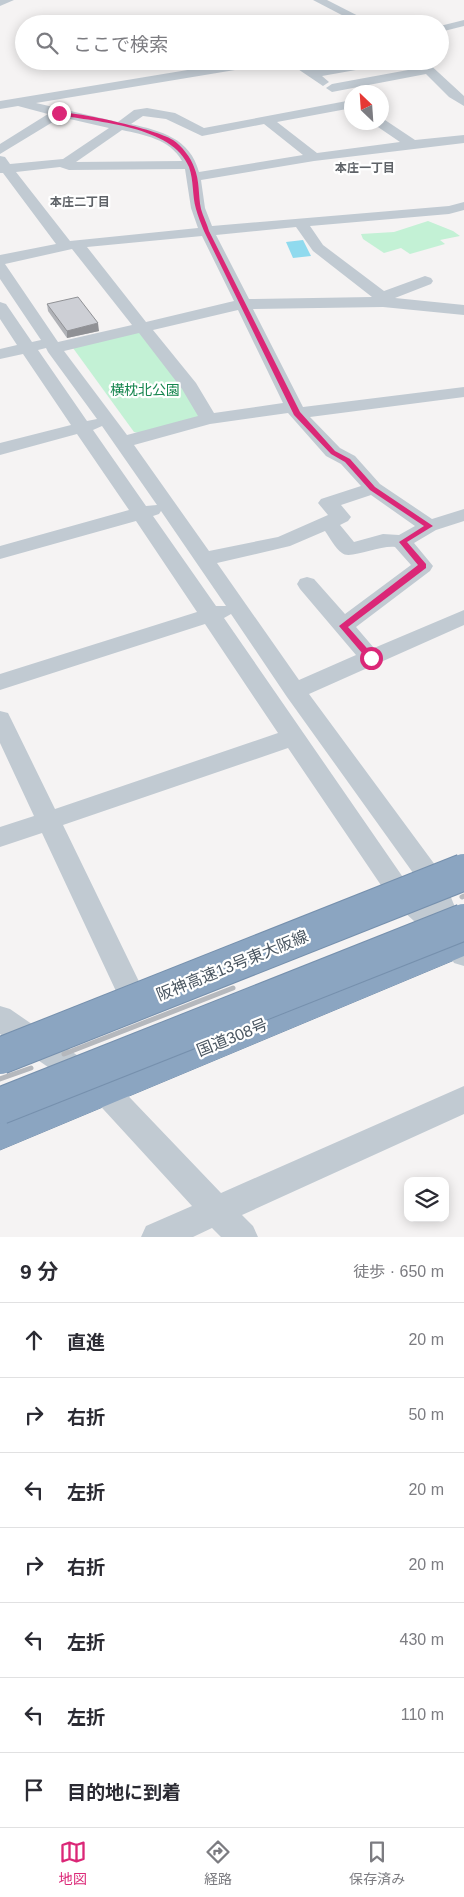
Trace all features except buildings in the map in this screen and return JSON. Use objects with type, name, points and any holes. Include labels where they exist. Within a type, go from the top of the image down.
[{"type":"highway","points":[[9,1034],[132,996],[400,893],[453,880],[464,866]]},
{"type":"highway","name":"阪神高速13号東大阪線","points":[[0,1056],[453,880]]},
{"type":"highway","points":[[16,1100],[172,1028],[464,905]]},
{"type":"highway","points":[[16,1100],[462,941]]},
{"type":"highway","name":"国道308号","points":[[0,1132],[462,941]]},
{"type":"street","points":[[0,3],[9,0]]},
{"type":"street","points":[[318,0],[350,15]]},
{"type":"street","points":[[449,27],[464,23]]},
{"type":"street","points":[[0,105],[211,70]]},
{"type":"street","points":[[306,70],[344,97]]},
{"type":"street","points":[[312,74],[334,70]]},
{"type":"street","points":[[332,88],[428,70],[464,102]]},
{"type":"street","points":[[442,84],[457,81]]},
{"type":"street","points":[[18,102],[59,113],[157,134],[172,142],[187,158],[194,174],[198,209],[207,231],[295,410],[333,452],[348,460],[373,488],[429,526]]},
{"type":"street","points":[[2,166],[67,162],[139,113],[147,112],[170,116],[202,132],[344,105]]},
{"type":"street","points":[[0,150],[59,113]]},
{"type":"street","points":[[267,120],[314,157]]},
{"type":"street","points":[[389,128],[412,144]]},
{"type":"street","points":[[176,180],[194,174],[412,144],[464,139]]},
{"type":"street","points":[[61,163],[69,166],[194,174]]},
{"type":"street","points":[[2,166],[142,327],[190,388],[209,420]]},
{"type":"street","points":[[110,179],[129,179]]},
{"type":"street","points":[[0,260],[71,245],[300,222],[449,210],[464,206]]},
{"type":"street","points":[[449,210],[464,220]]},
{"type":"street","points":[[300,222],[318,248],[383,300]]},
{"type":"street","points":[[0,268],[295,691],[453,880],[462,941]]},
{"type":"street","points":[[383,300],[405,288],[425,282]]},
{"type":"street","points":[[0,354],[27,347],[52,345],[142,327],[243,304],[383,300],[464,310]]},
{"type":"street","points":[[0,307],[400,893],[462,941]]},
{"type":"street","points":[[123,442],[209,420],[464,392]]},
{"type":"street","points":[[0,449],[108,421]]},
{"type":"street","points":[[203,559],[282,542],[341,517],[328,503],[373,488]]},
{"type":"street","points":[[0,553],[167,506]]},
{"type":"street","points":[[402,542],[429,526],[464,515]]},
{"type":"street","points":[[328,522],[350,550],[378,541],[396,540],[402,542],[423,566],[343,626]]},
{"type":"street","points":[[307,584],[371,658]]},
{"type":"street","points":[[0,682],[237,607]]},
{"type":"street","points":[[295,691],[464,617]]},
{"type":"street","points":[[0,719],[132,996]]},
{"type":"street","points":[[0,837],[293,737]]},
{"type":"street","points":[[9,1034],[103,1089],[242,1237]]},
{"type":"street","points":[[157,1237],[216,1209],[464,1100]]},
{"type":"green space","points":[[428,221],[453,231],[460,236],[440,240],[445,244],[410,254],[401,248],[384,253],[363,239],[361,234],[394,232]]},
{"type":"green space","name":"横枕北公園","points":[[132,332],[142,333],[201,415],[198,418],[139,433],[134,432],[73,348]]},
{"type":"water","points":[[303,240],[311,256],[293,258],[286,242]]},
{"type":"railway","points":[[64,1054],[233,988]]},
{"type":"railway","points":[[80,1063],[242,998]]},
{"type":"railway","points":[[0,1079],[31,1068]]},
{"type":"railway","points":[[0,1094],[40,1079]]},
{"type":"district","name":"本庄一丁目","points":[[365,168]]},
{"type":"district","name":"本庄二丁目","points":[[80,202]]},
{"type":"route","points":[[59,113],[157,134],[180,149],[191,165],[195,177],[198,209],[207,231],[297,413],[333,452],[348,460],[373,488],[429,526],[402,542],[423,566],[343,626],[371,658]]}]
